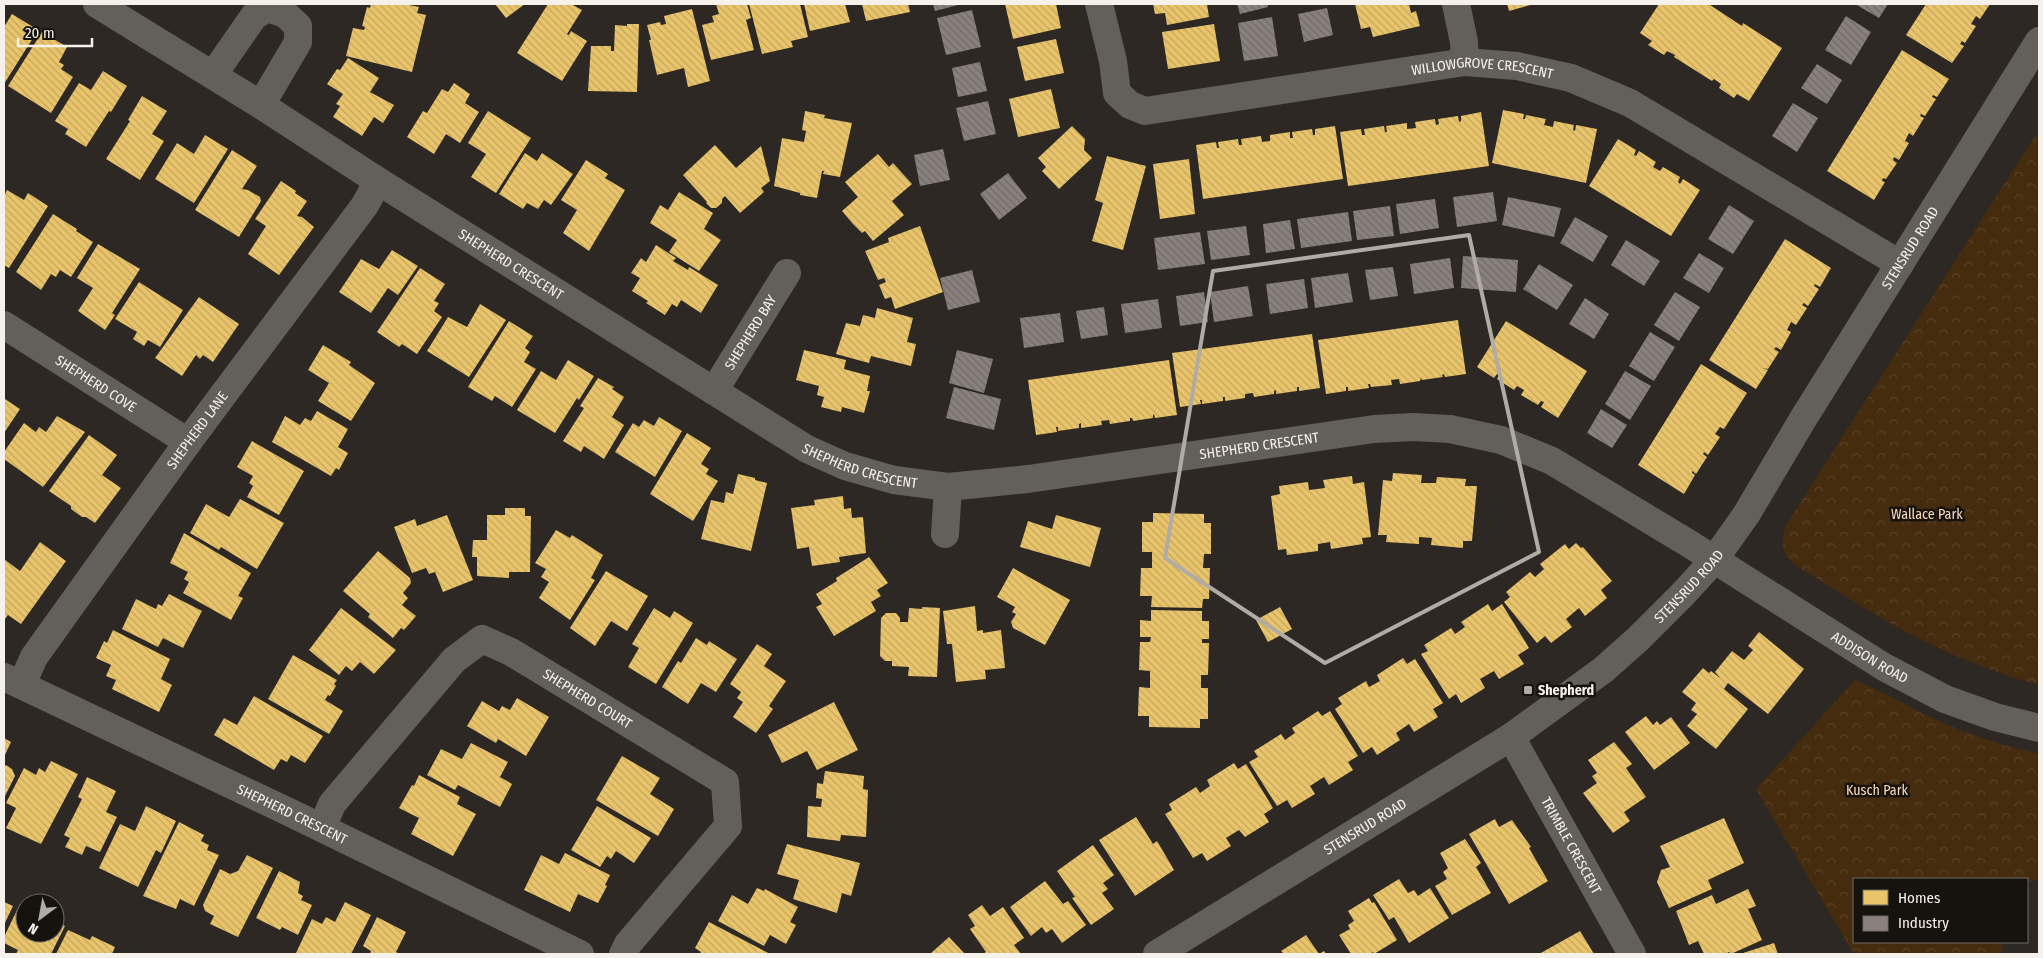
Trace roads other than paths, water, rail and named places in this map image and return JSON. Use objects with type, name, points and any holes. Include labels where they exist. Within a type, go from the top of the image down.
[{"type":"street","name":"SHEPHERD CRESCENT","points":[[97,4],[261,105],[378,181],[807,449],[845,466],[894,480],[948,487],[1028,479],[1374,429],[1413,427],[1450,429],[1501,440],[1552,460],[1714,560]]},
{"type":"street","name":"WILLOWGROVE CRESCENT","points":[[1100,4],[1114,61],[1117,93],[1130,105],[1145,111],[1465,62],[1517,66],[1571,78],[1630,103],[1900,264]]},
{"type":"street","points":[[1456,4],[1464,42],[1465,62]]},
{"type":"street","points":[[213,75],[254,16],[267,8],[285,14],[298,26],[298,42],[261,105]]},
{"type":"street","name":"STENSRUD ROAD","points":[[1157,954],[1511,736],[1603,670],[1684,594],[1714,560],[1746,515],[1803,418],[2039,41]]},
{"type":"street","name":"SHEPHERD LANE","points":[[13,680],[34,657],[188,442],[364,205],[378,181]]},
{"type":"street","name":"SHEPHERD BAY","points":[[714,391],[788,273]]},
{"type":"street","name":"SHEPHERD COVE","points":[[4,325],[188,442]]},
{"type":"street","points":[[944,534],[948,487]]},
{"type":"street","name":"ADDISON ROAD","points":[[1714,560],[1884,667],[1945,699],[1995,717],[2039,728]]},
{"type":"street","name":"SHEPHERD COURT","points":[[322,828],[332,804],[454,660],[482,639],[510,652],[725,782],[728,826],[628,944],[623,954]]},
{"type":"street","name":"SHEPHERD CRESCENT","points":[[13,680],[580,954]]},
{"type":"street","name":"TRIMBLE CRESCENT","points":[[1511,736],[1632,954]]},
{"type":"place","name":"Shepherd","points":[[1528,690]]},
{"type":"park label","name":"Wallace Park","points":[[1927,514]]},
{"type":"park label","name":"Kusch Park","points":[[1877,790]]}]
